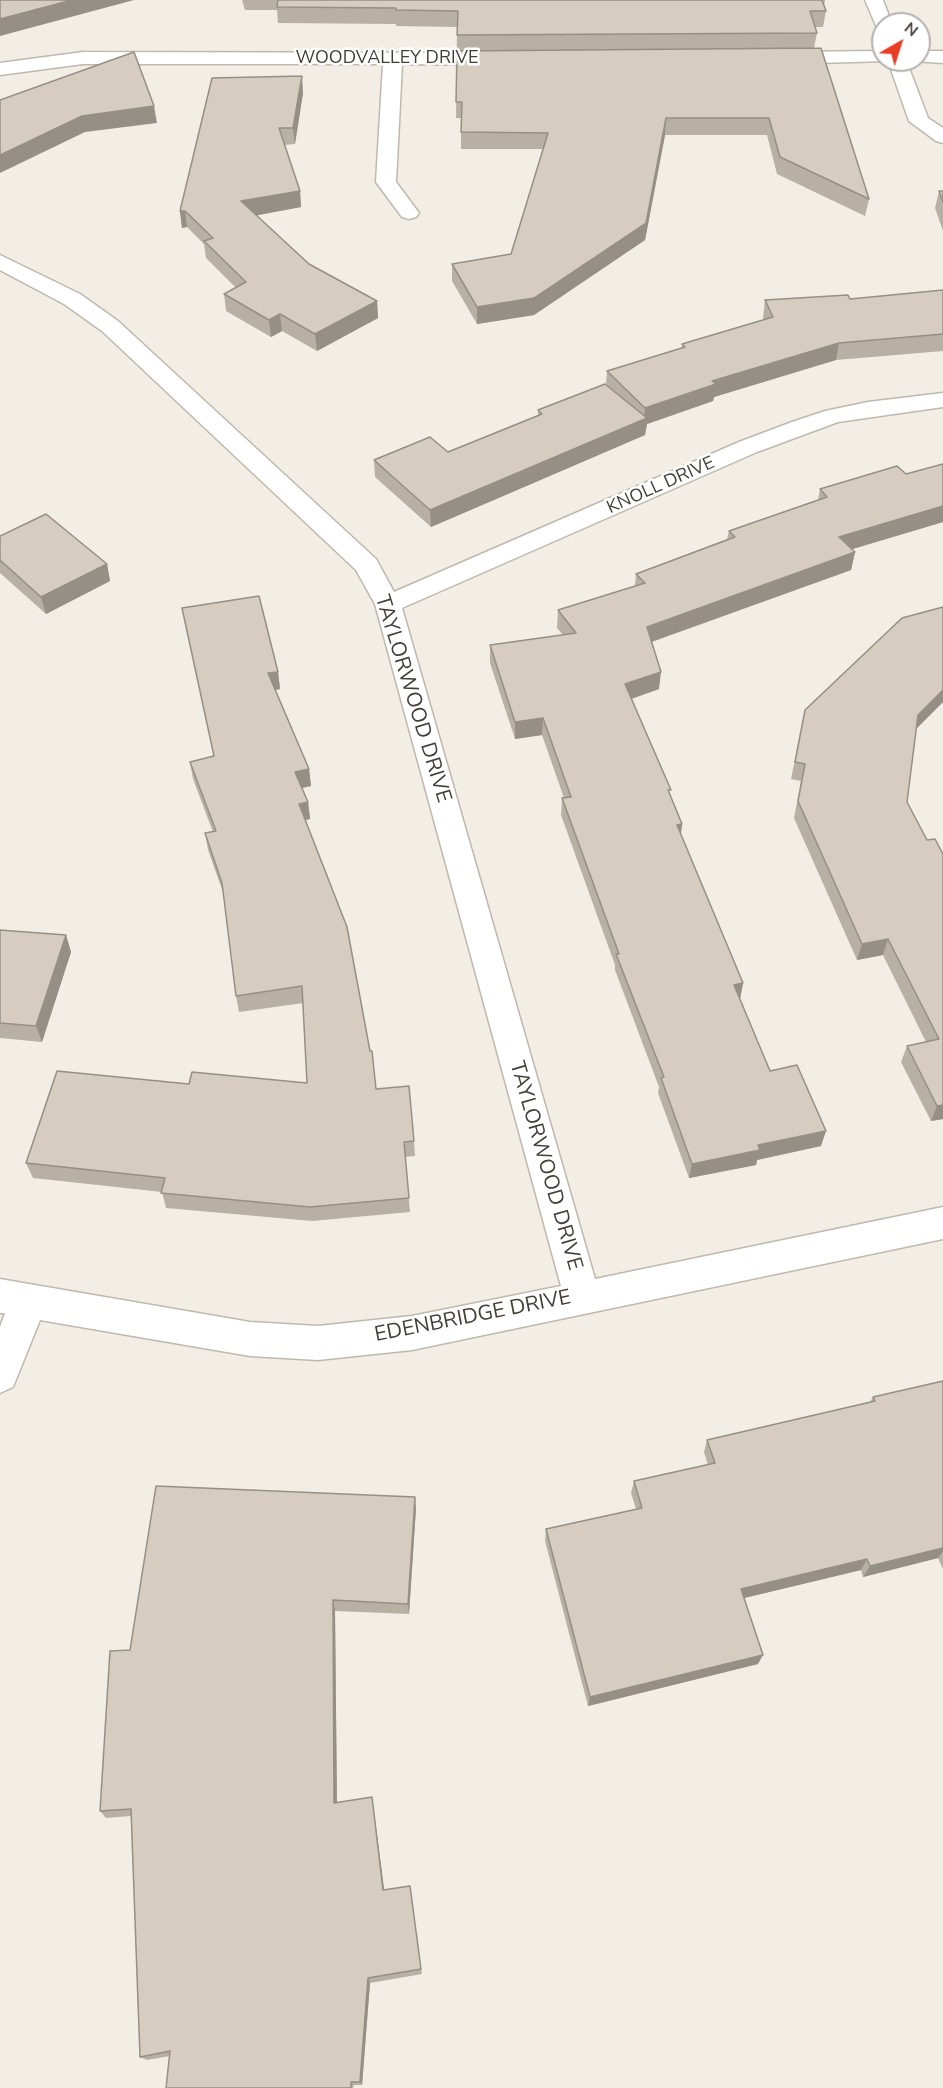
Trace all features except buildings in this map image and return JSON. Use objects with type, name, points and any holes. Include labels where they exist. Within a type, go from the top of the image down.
[{"type":"street","points":[[764,58],[871,57]]},
{"type":"street","name":"WOODVALLEY DRIVE","points":[[0,69],[83,58],[525,59]]},
{"type":"street","points":[[393,60],[386,182],[409,213]]},
{"type":"street","points":[[902,72],[920,121],[943,136]]},
{"type":"street","name":"TAYLORWOOD DRIVE","points":[[0,261],[72,299],[110,326],[367,565],[388,604],[582,1296]]},
{"type":"street","name":"KNOLL DRIVE","points":[[388,604],[748,447],[800,427],[868,409],[943,400]]},
{"type":"street","name":"EDENBRIDGE DRIVE","points":[[14,1299],[250,1339],[318,1343],[412,1333],[943,1223]]},
{"type":"street","points":[[0,1375],[14,1299]]}]
